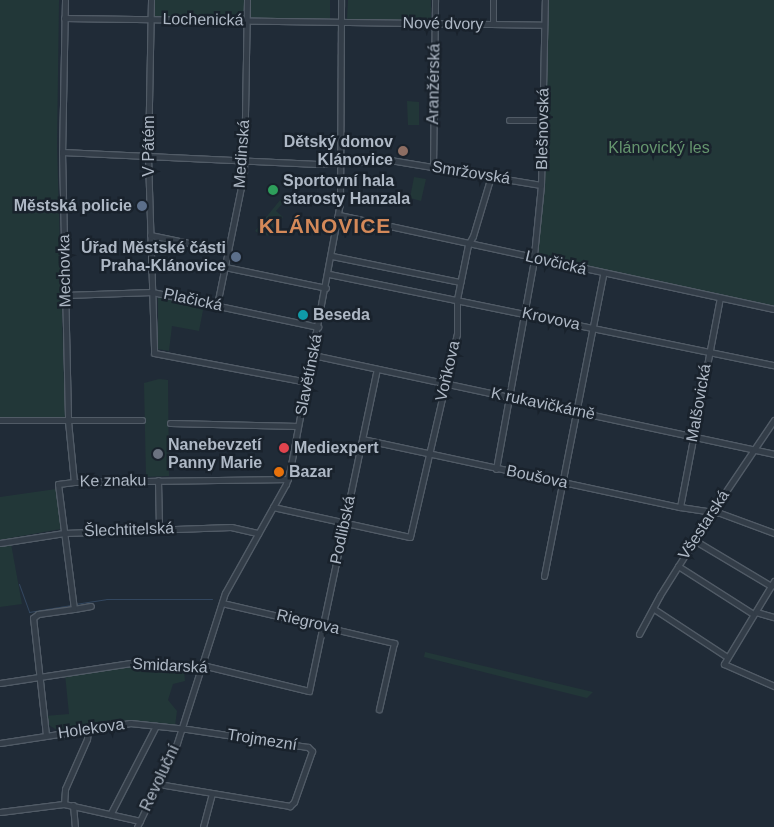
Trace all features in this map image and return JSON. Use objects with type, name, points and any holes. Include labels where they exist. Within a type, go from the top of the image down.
[{"type":"street","name":"Mechovka","points":[[65,0],[62,152],[68,421],[74,482]]},
{"type":"street","name":"V Pátém","points":[[151,0],[148,157],[154,352],[307,382]]},
{"type":"street","name":"Medinská","points":[[217,306],[245,161],[247,0]]},
{"type":"street","name":"Slavětínská","points":[[182,729],[222,602],[288,479],[339,215],[341,164],[341,0]]},
{"type":"street","name":"Aranžérská","points":[[433,168],[435,0]]},
{"type":"street","points":[[493,0],[493,24]]},
{"type":"street","name":"Blešnovská","points":[[496,469],[533,265],[532,257],[541,185],[545,0]]},
{"type":"street","name":"Lochenická","points":[[64,18],[341,22]]},
{"type":"street","name":"Nové dvory","points":[[341,22],[544,25]]},
{"type":"street","points":[[509,120],[543,120]]},
{"type":"street","name":"Smržovská","points":[[62,152],[318,164],[390,160],[541,185]]},
{"type":"street","name":"Voňkova","points":[[345,523],[410,537],[457,334],[456,299],[470,242],[492,176]]},
{"type":"street","name":"Lovčická","points":[[339,215],[470,242],[603,274],[774,309]]},
{"type":"street","points":[[150,235],[228,251]]},
{"type":"street","points":[[332,256],[460,282]]},
{"type":"street","points":[[225,267],[326,288]]},
{"type":"street","name":"Krovova","points":[[329,274],[774,365]]},
{"type":"street","points":[[544,576],[603,274]]},
{"type":"street","name":"Plačická","points":[[65,295],[152,292],[318,327]]},
{"type":"street","name":"Malšovická","points":[[680,508],[720,298]]},
{"type":"street","name":"K rukavičkárně","points":[[313,355],[693,437],[755,448],[774,454]]},
{"type":"street","name":"Podlibská","points":[[309,691],[377,369]]},
{"type":"street","points":[[0,420],[142,420]]},
{"type":"street","name":"Všestarská","points":[[639,634],[694,540],[774,420]]},
{"type":"street","points":[[170,423],[298,426]]},
{"type":"street","name":"Boušova","points":[[362,440],[680,508],[712,512],[774,533]]},
{"type":"street","name":"Ke znaku","points":[[64,533],[58,484],[158,480],[288,479]]},
{"type":"street","points":[[158,480],[159,529]]},
{"type":"street","points":[[273,507],[345,523]]},
{"type":"street","name":"Šlechtitelská","points":[[0,544],[64,533],[231,527],[258,533]]},
{"type":"street","points":[[64,533],[74,605]]},
{"type":"street","points":[[694,540],[772,584],[724,664],[774,686]]},
{"type":"street","points":[[678,566],[754,613],[774,617]]},
{"type":"street","name":"Riegrova","points":[[222,602],[394,642],[379,709]]},
{"type":"street","points":[[46,735],[32,618],[36,614],[74,605],[91,606]]},
{"type":"street","points":[[654,609],[727,657]]},
{"type":"street","name":"Smidarská","points":[[0,683],[137,662],[192,667],[202,665],[309,691]]},
{"type":"street","name":"Holekova","points":[[0,743],[130,723],[182,729]]},
{"type":"street","points":[[111,813],[156,726]]},
{"type":"street","name":"Revoluční","points":[[137,827],[182,729]]},
{"type":"street","name":"Trojmezní","points":[[182,729],[308,747],[312,751],[294,802],[290,806],[212,794]]},
{"type":"street","points":[[64,804],[65,790],[87,739],[88,730]]},
{"type":"street","points":[[158,784],[212,794],[203,827]]},
{"type":"street","points":[[0,812],[64,804],[140,821]]},
{"type":"street","points":[[73,806],[75,827]]},
{"type":"green space","points":[[0,0],[59,0],[57,146],[65,418],[0,417]]},
{"type":"green space","points":[[155,0],[244,0],[244,17],[155,16]]},
{"type":"green space","points":[[251,0],[330,0],[330,19],[251,18]]},
{"type":"green space","points":[[348,0],[431,0],[431,21],[347,19]]},
{"type":"green space","name":"Klánovický les","points":[[547,0],[774,0],[774,306],[535,255],[544,175]]},
{"type":"green space","points":[[407,101],[419,102],[419,125],[408,125]]},
{"type":"green space","points":[[414,177],[426,179],[421,201],[410,198]]},
{"type":"green space","points":[[285,194],[288,197],[276,211],[283,217],[268,236],[261,230],[258,233],[255,231]]},
{"type":"green space","points":[[158,296],[204,305],[199,331],[172,326],[169,351],[158,349]]},
{"type":"green space","points":[[159,379],[168,380],[169,476],[146,477],[144,383]]},
{"type":"green space","points":[[56,489],[61,529],[10,538],[22,604],[0,607],[0,497]]},
{"type":"green space","points":[[425,652],[593,692],[587,698],[424,657]]},
{"type":"green space","points":[[134,664],[184,669],[185,681],[173,684],[168,700],[177,711],[175,726],[120,721],[57,730],[47,724],[44,716],[69,714],[65,674]]},
{"type":"waterway","points":[[19,584],[29,612],[71,605]]},
{"type":"waterway","points":[[75,604],[106,599],[212,599]]},
{"type":"place","name":"Dětský domov Klánovice","points":[[403,151]]},
{"type":"place","name":"Sportovní hala starosty Hanzala","points":[[273,190]]},
{"type":"place","name":"Městská policie","points":[[142,206]]},
{"type":"place","name":"Úřad Městské části Praha-Klánovice","points":[[236,257]]},
{"type":"place","name":"Beseda","points":[[303,315]]},
{"type":"place","name":"Mediexpert","points":[[284,448]]},
{"type":"place","name":"Nanebevzetí Panny Marie","points":[[158,454]]},
{"type":"place","name":"Bazar","points":[[279,472]]},
{"type":"district","name":"KLÁNOVICE","points":[[325,226]]}]
